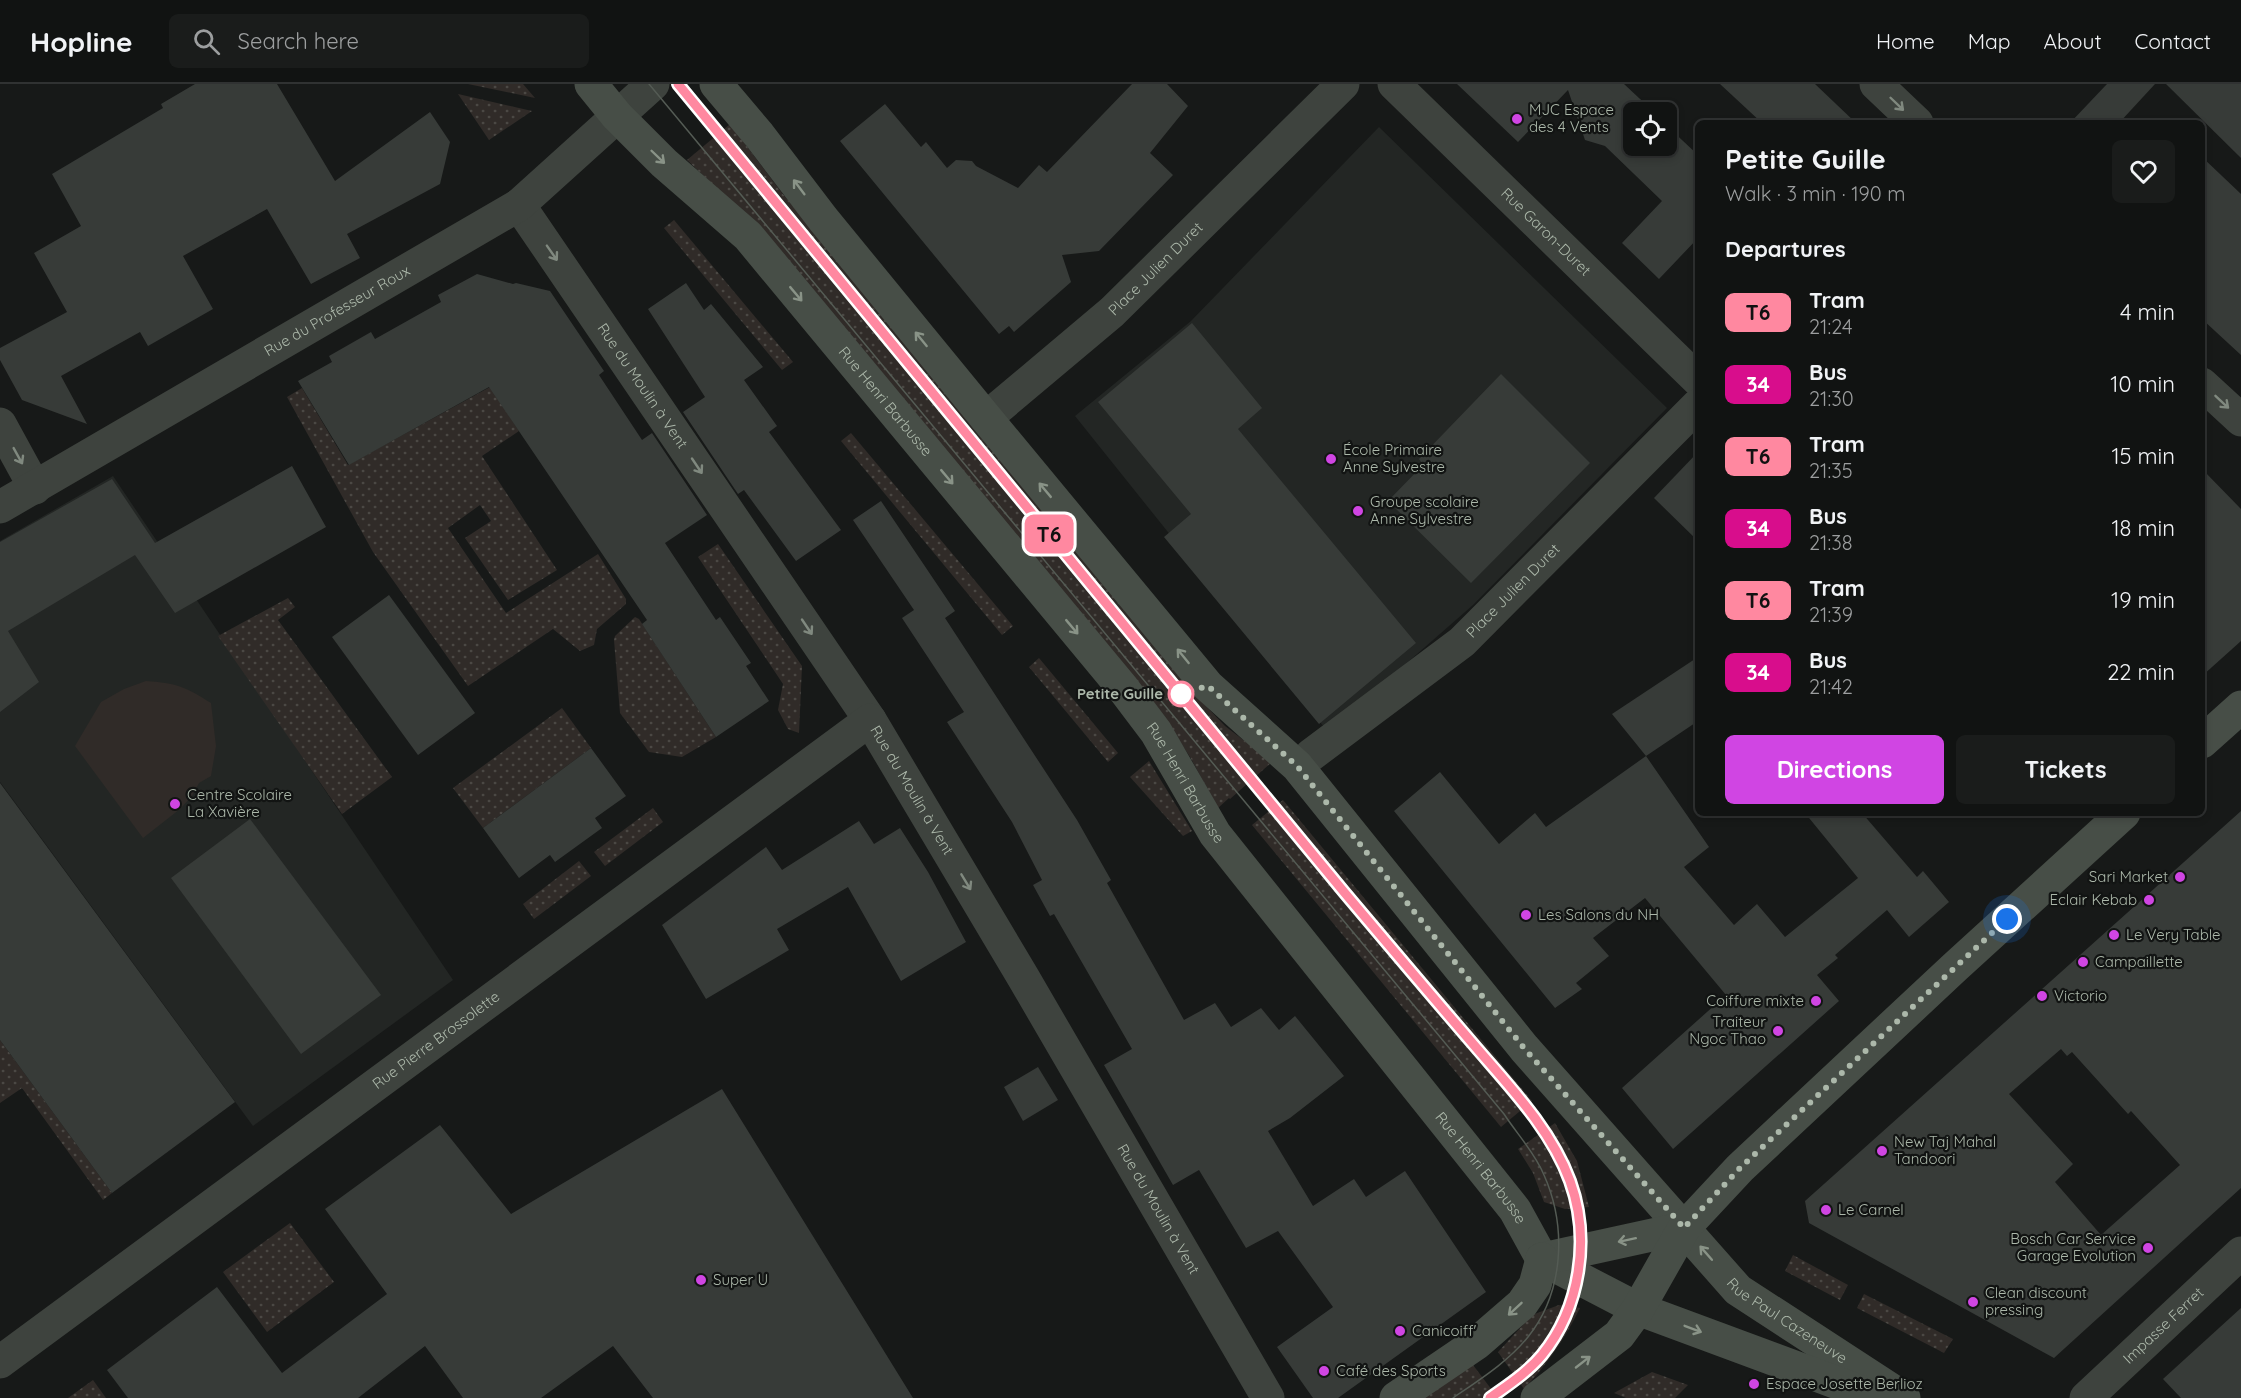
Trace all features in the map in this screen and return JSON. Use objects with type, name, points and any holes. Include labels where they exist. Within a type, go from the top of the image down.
[{"type":"street","name":"Rue Henri Barbusse","points":[[591,84],[617,116],[664,163],[748,236],[1122,687],[1156,732],[1215,834],[1515,1210],[1542,1259]]},
{"type":"street","name":"Rue du Professeur Roux","points":[[0,507],[519,205],[653,84]]},
{"type":"street","points":[[716,84],[759,135],[823,219],[1208,686],[1297,766],[1524,1048],[1684,1228]]},
{"type":"street","name":"Place Julien Duret","points":[[986,418],[1112,312],[1343,84]]},
{"type":"street","name":"Rue Garon-Duret","points":[[1394,84],[1695,377]]},
{"type":"street","points":[[1876,84],[1914,120]]},
{"type":"street","name":"Rue du Moulin à Vent","points":[[519,205],[870,720],[1023,977],[1268,1398]]},
{"type":"street","points":[[2205,387],[2241,420]]},
{"type":"street","name":"Place Julien Duret","points":[[1311,755],[1462,642],[1695,408]]},
{"type":"street","points":[[0,424],[35,488]]},
{"type":"street","points":[[2205,739],[2241,707]]},
{"type":"street","name":"Rue Pierre Brossolette","points":[[0,1362],[870,720]]},
{"type":"street","points":[[1537,1398],[1619,1335],[1638,1309],[1684,1228],[1740,1168],[2121,816]]},
{"type":"street","points":[[1396,1398],[1477,1343],[1522,1304],[1535,1285],[1542,1259],[1684,1228]]},
{"type":"street","name":"Rue Paul Cazeneuve","points":[[1684,1228],[1738,1290],[1904,1398]]},
{"type":"street","name":"Impasse Ferret","points":[[2086,1398],[2241,1253]]},
{"type":"street","name":"Rue Paul Cazeneuve","points":[[1542,1259],[1638,1309],[1878,1398]]},
{"type":"shaded area","points":[[468,84],[523,84],[535,98]]},
{"type":"shaded area","points":[[458,94],[532,111],[489,140]]},
{"type":"shaded area","points":[[730,124],[782,193],[1202,702],[1225,726],[1272,762],[1218,808],[1168,723],[757,227],[687,160]]},
{"type":"shaded area","name":"Groupe scolaire Anne Sylvestre","points":[[1379,127],[1667,408],[1473,605],[1328,732],[1075,416],[1191,321]]},
{"type":"shaded area","points":[[674,220],[793,362],[782,370],[664,228]]},
{"type":"shaded area","points":[[490,387],[519,431],[482,456],[557,570],[508,600],[465,538],[491,521],[480,505],[448,528],[506,613],[598,554],[626,599],[626,604],[597,629],[594,645],[580,651],[553,629],[468,686],[373,552],[287,397],[302,388],[348,465]]},
{"type":"shaded area","points":[[851,433],[1013,626],[1002,635],[841,441]]},
{"type":"shaded area","name":"Centre Scolaire La Xavière","points":[[113,476],[453,980],[253,1126],[0,782],[0,541]]},
{"type":"shaded area","points":[[718,544],[802,666],[799,733],[788,729],[778,710],[783,684],[698,557]]},
{"type":"shaded area","points":[[288,598],[295,607],[278,620],[392,777],[342,814],[218,636]]},
{"type":"shaded area","points":[[635,617],[639,619],[716,737],[682,757],[649,752],[620,713],[614,640],[615,636]]},
{"type":"shaded area","points":[[1039,658],[1118,753],[1108,762],[1029,667]]},
{"type":"shaded area","points":[[146,681],[180,687],[211,703],[216,746],[211,776],[199,783],[192,796],[180,809],[143,838],[75,746],[101,702],[124,689]]},
{"type":"shaded area","points":[[562,708],[591,748],[483,828],[453,788]]},
{"type":"shaded area","points":[[1149,761],[1192,831],[1183,836],[1130,777]]},
{"type":"shaded area","points":[[1283,800],[1532,1101],[1501,1127],[1252,825]]},
{"type":"shaded area","points":[[653,808],[663,822],[605,866],[594,852]]},
{"type":"shaded area","points":[[579,861],[591,876],[534,919],[523,904]]},
{"type":"shaded area","points":[[0,1040],[112,1193],[103,1200],[22,1088],[0,1103]]},
{"type":"shaded area","points":[[1555,1123],[1577,1161],[1589,1207],[1565,1209],[1544,1202],[1533,1173],[1518,1149]]},
{"type":"shaded area","points":[[290,1223],[334,1282],[267,1332],[223,1272]]},
{"type":"shaded area","points":[[1793,1255],[1848,1285],[1840,1300],[1785,1271]]},
{"type":"shaded area","points":[[1864,1294],[1953,1339],[1944,1353],[1857,1308]]},
{"type":"shaded area","points":[[1559,1305],[1580,1308],[1555,1351],[1524,1389],[1498,1352],[1532,1315]]},
{"type":"shaded area","points":[[1470,1361],[1498,1398],[1418,1398]]},
{"type":"shaded area","points":[[1652,1372],[1688,1385],[1675,1398],[1626,1398],[1614,1393]]},
{"type":"shaded area","points":[[93,1380],[106,1398],[68,1398]]},
{"type":"building","points":[[195,84],[277,84],[335,181],[430,112],[450,142],[440,184],[347,234],[360,258],[311,284],[267,209],[183,256],[213,309],[148,346],[140,332],[61,376],[87,424],[22,400],[0,360],[0,348],[67,312],[34,253],[81,226],[52,174],[163,108],[161,104]]},
{"type":"building","points":[[1132,84],[1167,84],[1188,106],[1150,153],[1173,175],[1099,251],[1062,255],[1071,282],[1014,332],[1009,326],[999,334],[840,141],[885,104],[921,147],[926,142],[947,168],[956,160],[972,161],[976,166],[1018,188],[1039,165],[1047,172]]},
{"type":"building","points":[[1457,84],[1624,84],[1643,102],[1623,102],[1623,156],[1677,156],[1677,135],[1695,152],[1695,241],[1659,279],[1622,243],[1662,201],[1605,146],[1585,140],[1568,90],[1518,142]]},
{"type":"building","points":[[1720,84],[1815,84],[1853,120],[1759,120]]},
{"type":"building","points":[[2107,84],[2155,84],[2122,120],[2073,120]]},
{"type":"building","points":[[2166,84],[2241,84],[2241,158],[2205,120]]},
{"type":"building","points":[[2205,160],[2241,194],[2241,355],[2205,322]]},
{"type":"building","points":[[477,274],[550,291],[604,371],[599,375],[642,440],[652,433],[707,515],[665,543],[716,620],[720,617],[751,663],[746,666],[769,701],[716,737],[642,624],[647,620],[489,387],[349,465],[298,381],[332,362],[329,356],[371,332],[375,339],[441,302],[438,295]]},
{"type":"building","points":[[686,283],[704,310],[711,304],[763,367],[744,380],[777,426],[769,432],[841,530],[796,561],[744,490],[738,494],[683,412],[705,397],[648,309]]},
{"type":"building","points":[[1192,323],[1262,408],[1238,429],[1416,643],[1319,724],[1164,537],[1191,514],[1098,402]]},
{"type":"building","points":[[1501,374],[1590,463],[1471,583],[1388,501],[1423,465],[1419,459]]},
{"type":"building","points":[[1695,455],[1695,538],[1654,498]]},
{"type":"building","points":[[292,466],[326,527],[175,613],[135,555],[8,631],[39,682],[0,712],[0,542],[112,479],[155,543]]},
{"type":"building","points":[[2205,472],[2241,509],[2241,641],[2205,673]]},
{"type":"building","points":[[881,501],[955,611],[945,618],[1077,820],[1111,880],[1107,883],[1184,1020],[1215,1003],[1231,1027],[1261,1008],[1279,1030],[1295,1016],[1344,1076],[1290,1118],[1268,1131],[1313,1206],[1354,1179],[1366,1197],[1405,1171],[1486,1292],[1338,1398],[1313,1398],[1277,1347],[1333,1307],[1278,1231],[1246,1248],[1199,1170],[1173,1185],[1104,1065],[1132,1049],[1054,914],[1050,916],[1033,885],[1042,880],[1012,822],[947,722],[964,712],[902,618],[914,610],[853,520]]},
{"type":"building","points":[[389,595],[475,713],[418,755],[332,637]]},
{"type":"building","points":[[1695,659],[1695,723],[1646,756],[1612,714]]},
{"type":"building","points":[[591,748],[626,796],[595,818],[602,828],[555,862],[550,855],[519,878],[483,828]]},
{"type":"building","points":[[1646,756],[1709,847],[1684,867],[1734,925],[1757,904],[1785,937],[1858,878],[1807,816],[1865,816],[1917,877],[1923,871],[1949,902],[1909,937],[1887,910],[1835,955],[1838,958],[1817,975],[1839,1001],[1673,1149],[1622,1088],[1726,995],[1645,898],[1593,938],[1609,956],[1576,983],[1582,989],[1555,1008],[1394,811],[1440,772],[1499,844],[1535,813],[1546,827]]},
{"type":"building","points":[[0,783],[235,1102],[112,1193],[0,1040]]},
{"type":"building","points":[[2241,811],[2241,1188],[2054,1358],[1809,1223],[1805,1201]],"holes":[[[2061,1049],[2067,1056],[2072,1052],[2128,1114],[2131,1111],[2180,1165],[2101,1235],[2055,1182],[2073,1164],[2009,1094]]]},
{"type":"building","points":[[250,819],[381,995],[301,1054],[171,878]]},
{"type":"building","points":[[859,821],[874,844],[900,828],[928,872],[966,942],[901,981],[848,887],[777,929],[789,950],[706,999],[662,925],[766,847],[782,870]]},
{"type":"building","points":[[1038,1067],[1058,1100],[1023,1121],[1004,1087]]},
{"type":"building","points":[[722,1089],[913,1398],[653,1398],[613,1346],[541,1398],[463,1398],[425,1346],[358,1398],[128,1398],[107,1370],[217,1287],[282,1373],[387,1294],[325,1209],[440,1125],[511,1214]]},
{"type":"building","points":[[2241,1308],[2241,1398],[2181,1398],[2163,1379]]},
{"type":"tram line","points":[[649,84],[1504,1114],[1536,1159],[1551,1195],[1559,1237],[1555,1280],[1549,1300],[1528,1337],[1512,1355],[1453,1398]]},
{"type":"tram line","points":[[678,84],[1344,892],[1515,1092],[1541,1126],[1562,1162],[1576,1203],[1580,1226],[1578,1272],[1565,1316],[1541,1355],[1524,1373],[1490,1398]]},
{"type":"tram line","name":"T6","points":[[678,84],[1372,925],[1521,1100],[1555,1149],[1570,1181],[1578,1210],[1581,1239],[1577,1284],[1560,1329],[1540,1357],[1490,1398]]},
{"type":"place","name":"MJC Espace des 4 Vents","points":[[1517,119]]},
{"type":"place","name":"École Primaire Anne Sylvestre","points":[[1331,459]]},
{"type":"place","name":"Groupe scolaire Anne Sylvestre","points":[[1358,511]]},
{"type":"place","name":"Petite Guille","points":[[1181,694]]},
{"type":"place","name":"Centre Scolaire La Xavière","points":[[175,804]]},
{"type":"place","name":"Sari Market","points":[[2180,877]]},
{"type":"place","name":"Eclair Kebab","points":[[2149,900]]},
{"type":"place","name":"Les Salons du NH","points":[[1526,915]]},
{"type":"place","name":"Le Very Table","points":[[2114,935]]},
{"type":"place","name":"Campaillette","points":[[2083,962]]},
{"type":"place","name":"Victorio","points":[[2042,996]]},
{"type":"place","name":"Coiffure mixte","points":[[1816,1001]]},
{"type":"place","name":"Traiteur Ngoc Thao","points":[[1778,1031]]},
{"type":"place","name":"New Taj Mahal Tandoori","points":[[1882,1151]]},
{"type":"place","name":"Le Carnel","points":[[1826,1210]]},
{"type":"place","name":"Bosch Car Service Garage Evolution","points":[[2148,1248]]},
{"type":"place","name":"Super U","points":[[701,1280]]},
{"type":"place","name":"Clean discount pressing","points":[[1973,1302]]},
{"type":"place","name":"Canicoiff'","points":[[1400,1331]]},
{"type":"place","name":"Café des Sports","points":[[1324,1371]]},
{"type":"place","name":"Espace Josette Berlioz","points":[[1754,1384]]},
{"type":"route","points":[[1181,694],[1208,686],[1297,766],[1524,1048],[1684,1228],[1740,1168],[2007,919]]}]
